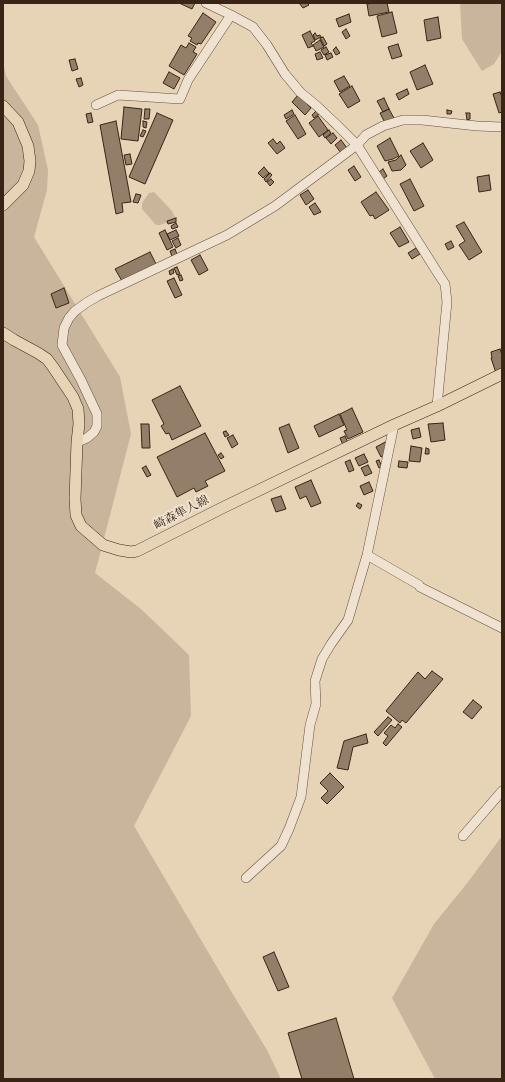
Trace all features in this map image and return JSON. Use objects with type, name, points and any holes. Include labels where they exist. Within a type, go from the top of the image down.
[{"type":"main road","points":[[3,106],[18,122],[28,146],[30,161],[29,171],[23,185],[3,205]]},
{"type":"main road","name":"崎森隼人線","points":[[3,333],[47,359],[54,366],[74,397],[78,409],[79,424],[75,499],[76,515],[82,526],[103,545],[118,550],[131,552],[137,551],[224,507],[502,374]]},
{"type":"street","points":[[206,3],[253,27],[267,45],[285,74],[300,92],[332,120],[357,145],[445,284],[447,302],[437,406]]},
{"type":"street","points":[[96,105],[118,95],[180,99],[188,80],[231,15]]},
{"type":"street","points":[[77,442],[87,438],[94,432],[97,426],[97,414],[62,345],[64,328],[69,318],[75,311],[98,296],[227,235],[275,206],[357,145],[366,135],[383,126],[403,120],[422,120],[502,127]]},
{"type":"street","points":[[246,878],[281,846],[292,823],[301,797],[310,725],[316,704],[315,681],[322,659],[330,644],[348,620],[367,555],[394,425]]},
{"type":"street","points":[[367,555],[420,587],[502,628]]},
{"type":"street","points":[[462,836],[502,791]]},
{"type":"shaded area","points":[[460,3],[502,3],[502,51],[494,64],[482,71],[462,39]]},
{"type":"shaded area","points":[[3,61],[6,76],[38,125],[48,170],[47,190],[34,237],[120,377],[131,434],[95,573],[141,609],[189,655],[191,716],[134,826],[267,1050],[281,1079],[3,1079]]},
{"type":"shaded area","points":[[154,192],[172,211],[176,219],[156,225],[142,209],[142,203],[149,193]]},
{"type":"shaded area","points":[[502,836],[502,1079],[435,1079],[392,998],[434,924],[468,882]]},
{"type":"building","points":[[179,3],[195,3],[192,9]]},
{"type":"building","points":[[299,3],[307,3],[309,5],[303,8]]},
{"type":"building","points":[[387,3],[389,12],[369,16],[367,4]]},
{"type":"building","points":[[392,12],[397,33],[382,37],[377,16]]},
{"type":"building","points":[[203,13],[216,22],[201,44],[198,43],[197,45],[190,41],[192,38],[188,36]]},
{"type":"building","points":[[349,14],[351,22],[339,27],[336,19]]},
{"type":"building","points":[[438,17],[441,38],[427,41],[424,20]]},
{"type":"building","points":[[346,29],[350,36],[346,39],[342,32]]},
{"type":"building","points":[[310,31],[315,41],[311,43],[313,46],[308,48],[302,35]]},
{"type":"building","points":[[315,33],[317,36],[320,35],[321,37],[315,40],[313,35]]},
{"type":"building","points":[[323,37],[327,44],[324,46],[320,38]]},
{"type":"building","points":[[320,40],[324,47],[316,51],[313,45]]},
{"type":"building","points":[[189,43],[196,47],[193,52],[197,54],[184,75],[169,66],[181,45],[186,48]]},
{"type":"building","points":[[398,44],[402,56],[392,59],[388,47]]},
{"type":"building","points":[[326,47],[329,52],[324,55],[321,50]]},
{"type":"building","points":[[336,47],[340,53],[336,55],[333,50]]},
{"type":"building","points":[[320,52],[323,58],[317,60],[315,54]]},
{"type":"building","points":[[331,53],[333,57],[327,60],[325,55]]},
{"type":"building","points":[[75,59],[78,69],[72,71],[69,60]]},
{"type":"building","points":[[425,65],[433,84],[417,90],[410,72]]},
{"type":"building","points":[[169,72],[180,78],[174,89],[163,83]]},
{"type":"building","points":[[344,76],[350,86],[340,92],[334,81]]},
{"type":"building","points":[[81,78],[83,85],[79,87],[76,79]]},
{"type":"building","points":[[352,86],[360,101],[348,108],[339,94]]},
{"type":"building","points":[[407,89],[409,94],[399,100],[396,94]]},
{"type":"building","points":[[500,92],[502,97],[502,112],[499,113],[493,94]]},
{"type":"building","points":[[298,95],[311,108],[305,115],[292,102]]},
{"type":"building","points":[[384,98],[389,109],[383,112],[377,101]]},
{"type":"building","points":[[124,107],[142,109],[138,141],[121,139]]},
{"type":"building","points":[[145,109],[150,109],[149,119],[144,119]]},
{"type":"building","points":[[389,109],[395,120],[386,125],[380,113]]},
{"type":"building","points":[[292,110],[294,114],[286,119],[284,115]]},
{"type":"building","points":[[447,110],[452,111],[451,114],[447,114]]},
{"type":"building","points":[[316,111],[319,114],[314,118],[312,115]]},
{"type":"building","points":[[91,113],[93,122],[88,123],[86,114]]},
{"type":"building","points":[[157,113],[173,120],[145,184],[129,177]]},
{"type":"building","points":[[466,113],[470,113],[470,119],[467,120]]},
{"type":"building","points":[[295,115],[306,134],[298,139],[286,121]]},
{"type":"building","points":[[318,116],[328,130],[319,137],[309,123]]},
{"type":"building","points":[[116,121],[131,202],[122,203],[123,212],[116,214],[100,125]]},
{"type":"building","points":[[143,121],[147,122],[146,128],[143,127]]},
{"type":"building","points":[[143,130],[146,131],[143,137],[140,136]]},
{"type":"building","points":[[329,130],[331,133],[325,138],[323,135]]},
{"type":"building","points":[[333,133],[337,138],[331,144],[326,138]]},
{"type":"building","points":[[390,138],[399,156],[385,161],[377,146]]},
{"type":"building","points":[[273,139],[277,144],[280,141],[285,148],[277,154],[268,143]]},
{"type":"building","points":[[341,140],[347,148],[341,153],[335,145]]},
{"type":"building","points":[[423,143],[433,160],[421,168],[410,151]]},
{"type":"building","points":[[130,154],[132,164],[126,165],[124,155]]},
{"type":"building","points":[[401,155],[406,165],[401,170],[392,171],[388,162],[396,160]]},
{"type":"building","points":[[354,166],[361,177],[355,181],[348,170]]},
{"type":"building","points":[[264,167],[269,173],[263,178],[258,173]]},
{"type":"building","points":[[383,169],[387,176],[383,179],[379,172]]},
{"type":"building","points":[[270,173],[272,175],[266,182],[264,179]]},
{"type":"building","points":[[489,175],[491,190],[479,192],[477,177]]},
{"type":"building","points":[[271,179],[274,182],[270,186],[267,182]]},
{"type":"building","points":[[410,179],[424,206],[414,211],[400,184]]},
{"type":"building","points":[[308,190],[314,199],[306,205],[300,195]]},
{"type":"building","points":[[376,192],[389,210],[375,219],[373,215],[370,216],[361,202]]},
{"type":"building","points":[[136,194],[141,195],[138,203],[133,202]]},
{"type":"building","points":[[315,203],[321,212],[314,215],[309,207]]},
{"type":"building","points":[[176,218],[176,222],[168,224],[167,221]]},
{"type":"building","points":[[464,222],[482,252],[469,260],[459,245],[465,241],[456,226]]},
{"type":"building","points":[[176,223],[178,227],[172,229],[171,226]]},
{"type":"building","points":[[400,227],[409,242],[399,247],[390,233]]},
{"type":"building","points":[[165,230],[173,247],[167,250],[159,233]]},
{"type":"building","points":[[176,230],[179,236],[170,240],[167,234]]},
{"type":"building","points":[[178,238],[181,245],[176,248],[172,241]]},
{"type":"building","points":[[451,241],[454,247],[448,250],[445,244]]},
{"type":"building","points":[[416,248],[420,254],[412,259],[408,253]]},
{"type":"building","points":[[175,249],[178,257],[173,259],[170,251]]},
{"type":"building","points":[[150,252],[156,264],[122,281],[115,269]]},
{"type":"building","points":[[200,255],[208,270],[199,275],[191,260]]},
{"type":"building","points":[[177,267],[180,274],[177,275],[174,268]]},
{"type":"building","points":[[173,269],[174,273],[170,275],[169,271]]},
{"type":"building","points":[[181,275],[183,280],[180,281],[178,276]]},
{"type":"building","points":[[174,278],[182,295],[175,298],[167,281]]},
{"type":"building","points":[[64,288],[69,303],[56,308],[51,294]]},
{"type":"building","points":[[500,349],[502,355],[502,371],[496,373],[491,358],[491,352]]},
{"type":"building","points":[[180,386],[201,426],[172,440],[169,433],[166,434],[161,426],[164,424],[152,400]]},
{"type":"building","points":[[352,408],[363,432],[348,439],[344,431],[347,430],[340,414]]},
{"type":"building","points":[[339,414],[344,425],[319,437],[314,426]]},
{"type":"building","points":[[443,423],[445,440],[431,442],[428,424]]},
{"type":"building","points":[[141,424],[149,424],[150,448],[142,448]]},
{"type":"building","points":[[289,424],[299,448],[288,453],[279,428]]},
{"type":"building","points":[[419,428],[421,437],[413,439],[411,430]]},
{"type":"building","points":[[226,431],[229,435],[225,437],[223,432]]},
{"type":"building","points":[[205,433],[225,471],[205,481],[208,486],[196,492],[194,488],[177,497],[157,457]]},
{"type":"building","points":[[233,435],[238,444],[232,448],[227,438]]},
{"type":"building","points":[[345,436],[348,443],[343,445],[340,438]]},
{"type":"building","points":[[389,440],[387,454],[381,457],[376,447]]},
{"type":"building","points":[[411,446],[422,448],[420,462],[409,461]]},
{"type":"building","points":[[426,448],[429,449],[429,454],[425,454]]},
{"type":"building","points":[[221,453],[224,457],[221,459],[218,455]]},
{"type":"building","points":[[364,454],[368,462],[359,466],[355,458]]},
{"type":"building","points":[[350,460],[354,470],[349,472],[345,462]]},
{"type":"building","points":[[379,460],[382,467],[379,468],[376,461]]},
{"type":"building","points":[[399,461],[408,462],[407,468],[398,467]]},
{"type":"building","points":[[368,465],[372,473],[365,476],[361,468]]},
{"type":"building","points":[[146,466],[151,475],[147,477],[142,468]]},
{"type":"building","points":[[311,480],[321,503],[311,507],[306,496],[300,499],[295,487]]},
{"type":"building","points":[[369,482],[373,491],[364,495],[360,486]]},
{"type":"building","points":[[281,496],[286,509],[276,512],[271,499]]},
{"type":"building","points":[[358,503],[362,505],[360,509],[356,506]]},
{"type":"building","points":[[432,671],[443,679],[406,723],[402,720],[400,723],[386,711],[418,672],[425,679]]},
{"type":"building","points":[[473,700],[482,707],[472,719],[463,712]]},
{"type":"building","points":[[388,717],[392,720],[378,736],[374,732]]},
{"type":"building","points":[[398,724],[402,727],[386,746],[383,743],[388,736],[384,733],[391,725],[395,728]]},
{"type":"building","points":[[366,734],[368,743],[353,747],[348,770],[337,768],[344,741]]},
{"type":"building","points":[[330,773],[344,787],[327,804],[321,798],[328,791],[320,783]]},
{"type":"building","points":[[274,952],[289,987],[278,991],[263,957]]},
{"type":"building","points":[[336,1018],[354,1079],[302,1079],[288,1033]]}]
